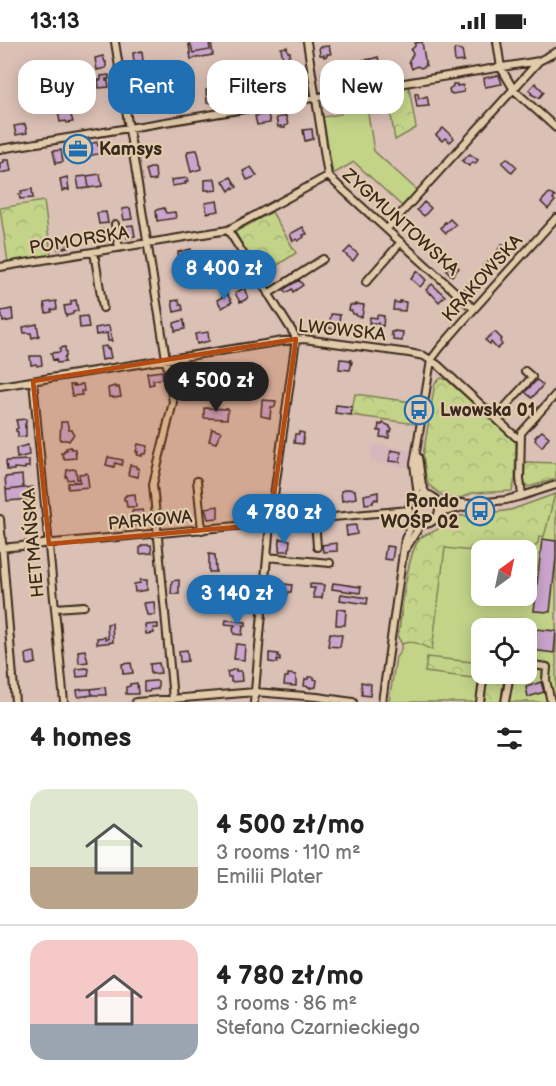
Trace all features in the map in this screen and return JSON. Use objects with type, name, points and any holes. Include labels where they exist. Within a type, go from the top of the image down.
[{"type":"street","points":[[115,42],[173,402],[153,483],[173,699]]},
{"type":"street","name":"ZYGMUNTOWSKA","points":[[307,42],[328,176],[474,309]]},
{"type":"street","points":[[497,42],[501,68],[513,90],[556,128]]},
{"type":"street","points":[[0,149],[501,68],[539,61],[556,52]]},
{"type":"street","points":[[387,229],[539,61]]},
{"type":"street","name":"POMORSKA","points":[[0,267],[228,230],[328,176]]},
{"type":"street","name":"KRAKOWSKA","points":[[431,360],[556,218]]},
{"type":"street","points":[[115,224],[118,249]]},
{"type":"street","points":[[228,230],[296,339],[270,524],[254,702]]},
{"type":"street","points":[[366,282],[401,242]]},
{"type":"street","points":[[94,252],[103,308]]},
{"type":"street","points":[[268,294],[323,259]]},
{"type":"street","name":"LWOWSKA","points":[[0,387],[296,339],[409,353],[431,360]]},
{"type":"street","points":[[431,360],[516,437],[520,438]]},
{"type":"street","points":[[418,496],[414,464],[431,360]]},
{"type":"street","points":[[496,417],[532,377],[525,371]]},
{"type":"street","name":"HETMAŃSKA","points":[[33,381],[64,702]]},
{"type":"street","points":[[522,496],[521,432],[556,394]]},
{"type":"street","points":[[417,452],[422,484],[426,494]]},
{"type":"street","points":[[197,481],[202,530]]},
{"type":"street","points":[[438,504],[468,504],[522,496],[556,485]]},
{"type":"street","points":[[426,494],[435,498],[439,513],[437,517],[430,523],[417,522],[409,510],[413,499],[426,494]]},
{"type":"street","points":[[439,513],[468,504]]},
{"type":"street","name":"PARKOWA","points":[[1,548],[409,510]]},
{"type":"street","points":[[0,519],[15,702]]},
{"type":"street","points":[[315,520],[317,547]]},
{"type":"street","points":[[382,702],[404,550],[417,522]]},
{"type":"street","points":[[267,557],[330,563]]},
{"type":"street","points":[[55,608],[84,606]]},
{"type":"street","points":[[537,666],[547,667],[546,680],[551,702]]},
{"type":"street","points":[[480,702],[483,684]]},
{"type":"street","points":[[505,702],[508,684]]},
{"type":"street","points":[[136,702],[255,692],[353,702]]},
{"type":"highlighted area","points":[[296,339],[270,524],[49,544],[33,381]]},
{"type":"shaded area","points":[[375,444],[412,450],[410,467],[370,462],[372,447]]},
{"type":"green space","points":[[409,87],[416,128],[395,140],[391,114],[404,114],[404,88]]},
{"type":"green space","points":[[368,114],[374,151],[417,190],[402,206],[354,162],[333,174],[323,117]]},
{"type":"green space","points":[[44,201],[51,255],[8,262],[0,208]]},
{"type":"green space","points":[[272,212],[296,253],[261,276],[235,232]]},
{"type":"green space","points":[[441,378],[447,380],[516,442],[515,481],[512,491],[473,493],[457,499],[443,496],[429,485],[423,456],[435,383]]},
{"type":"green space","points":[[355,394],[419,403],[416,424],[351,415]]},
{"type":"green space","points":[[525,462],[556,463],[556,479],[528,487],[524,481]]},
{"type":"green space","points":[[555,494],[544,537],[539,536],[537,544],[537,540],[471,540],[471,551],[445,548],[432,650],[415,643],[402,644],[398,637],[405,587],[410,560],[420,538],[440,528],[451,516],[471,516],[511,510]]},
{"type":"green space","points":[[556,494],[556,702],[389,702],[396,657],[400,653],[402,644],[398,637],[407,573],[414,549],[422,536],[440,528],[451,516],[471,516],[511,510]]},
{"type":"green space","points":[[427,657],[471,662],[471,678],[425,672]]},
{"type":"green space","points":[[486,684],[503,684],[501,702],[484,702]]},
{"type":"building","points":[[189,42],[209,42],[210,50],[193,53]]},
{"type":"building","points":[[209,42],[211,42],[213,55],[191,59],[189,45],[193,53],[210,50]]},
{"type":"building","points":[[422,42],[426,66],[421,68],[417,66],[412,69],[409,61],[413,54],[411,50],[415,43]]},
{"type":"building","points":[[329,46],[331,54],[324,57],[320,55],[319,47]]},
{"type":"building","points":[[287,47],[290,52],[289,59],[283,60],[281,48]]},
{"type":"building","points":[[455,49],[462,50],[464,61],[455,62]]},
{"type":"building","points":[[142,51],[143,60],[134,60],[133,53]]},
{"type":"building","points":[[103,56],[106,68],[97,70],[95,58]]},
{"type":"building","points":[[108,75],[106,81],[108,81],[108,87],[99,88],[98,80],[101,80],[101,76]]},
{"type":"building","points":[[499,75],[502,84],[485,87],[484,78]]},
{"type":"building","points":[[535,83],[544,92],[539,98],[531,94],[529,90]]},
{"type":"building","points":[[453,84],[463,85],[464,92],[450,93],[449,89]]},
{"type":"building","points":[[418,93],[419,99],[427,96],[429,106],[417,107],[415,94]]},
{"type":"building","points":[[59,114],[71,114],[73,122],[60,122]]},
{"type":"building","points":[[268,114],[270,123],[257,125],[255,116]]},
{"type":"building","points":[[286,116],[288,125],[284,126],[285,128],[278,127],[276,118]]},
{"type":"building","points":[[25,124],[27,133],[16,135],[14,126]]},
{"type":"building","points":[[443,128],[454,138],[450,142],[445,138],[442,141],[436,135]]},
{"type":"building","points":[[312,129],[313,139],[305,141],[303,130]]},
{"type":"building","points":[[97,142],[98,146],[102,145],[104,153],[87,156],[85,147],[90,147],[90,144]]},
{"type":"building","points":[[82,146],[84,157],[73,159],[72,148]]},
{"type":"building","points":[[61,150],[63,162],[56,164],[53,151]]},
{"type":"building","points":[[197,150],[201,169],[191,172],[188,151]]},
{"type":"building","points":[[470,154],[478,160],[469,166],[462,161]]},
{"type":"building","points":[[507,158],[517,167],[512,173],[502,163]]},
{"type":"building","points":[[3,160],[9,160],[11,171],[0,173],[0,163],[4,162]]},
{"type":"building","points":[[251,167],[257,176],[247,180],[243,171]]},
{"type":"building","points":[[155,168],[156,180],[149,181],[146,170]]},
{"type":"building","points":[[100,174],[102,186],[89,188],[87,176]]},
{"type":"building","points":[[87,176],[89,188],[79,189],[77,177]]},
{"type":"building","points":[[67,177],[69,191],[68,189],[62,191],[60,179]]},
{"type":"building","points":[[231,177],[237,187],[229,191],[223,181]]},
{"type":"building","points":[[187,178],[186,184],[172,186],[171,180]]},
{"type":"building","points":[[215,179],[217,190],[205,190],[205,180]]},
{"type":"building","points":[[32,189],[33,198],[20,199],[21,191]]},
{"type":"building","points":[[549,193],[555,197],[553,199],[555,201],[548,209],[541,202]]},
{"type":"building","points":[[217,201],[219,211],[207,213],[205,203]]},
{"type":"building","points":[[424,202],[431,208],[424,216],[417,210]]},
{"type":"building","points":[[130,208],[132,219],[124,220],[122,209]]},
{"type":"building","points":[[164,208],[166,213],[175,212],[176,218],[157,221],[156,210]]},
{"type":"building","points":[[106,212],[108,223],[99,224],[97,213]]},
{"type":"building","points":[[450,219],[456,225],[446,233],[441,228]]},
{"type":"building","points":[[133,225],[135,236],[127,238],[125,226]]},
{"type":"building","points":[[303,227],[307,234],[298,241],[297,239],[293,241],[290,234]]},
{"type":"building","points":[[109,229],[110,240],[102,242],[100,230]]},
{"type":"building","points":[[67,238],[68,247],[58,249],[56,240]]},
{"type":"building","points":[[502,244],[510,251],[502,260],[495,254]]},
{"type":"building","points":[[350,247],[358,254],[353,261],[344,253]]},
{"type":"building","points":[[191,249],[192,257],[183,257],[183,260],[179,261],[178,252]]},
{"type":"building","points":[[490,260],[497,266],[488,276],[482,270],[483,265]]},
{"type":"building","points":[[452,262],[459,268],[452,276],[446,270]]},
{"type":"building","points":[[417,271],[426,280],[420,287],[411,279]]},
{"type":"building","points":[[197,273],[198,280],[185,282],[184,275]]},
{"type":"building","points":[[473,279],[479,285],[471,294],[464,288]]},
{"type":"building","points":[[299,280],[303,285],[293,292],[292,289],[286,293],[284,289]]},
{"type":"building","points":[[432,284],[445,296],[439,302],[426,290]]},
{"type":"building","points":[[244,288],[248,297],[240,302],[235,293]]},
{"type":"building","points":[[227,294],[232,302],[222,308],[217,300]]},
{"type":"building","points":[[76,300],[78,311],[66,316],[64,306],[71,305],[71,301]]},
{"type":"building","points":[[179,300],[183,310],[174,312],[172,301]]},
{"type":"building","points":[[56,301],[57,309],[46,313],[44,303]]},
{"type":"building","points":[[400,301],[406,302],[405,311],[393,310],[394,302],[400,303]]},
{"type":"building","points":[[350,305],[364,305],[362,317],[356,316],[349,310]]},
{"type":"building","points":[[12,309],[13,320],[3,322],[1,311]]},
{"type":"building","points":[[331,314],[340,315],[338,327],[335,329],[329,328]]},
{"type":"building","points":[[377,315],[384,316],[383,326],[378,323],[369,323],[370,317],[377,318]]},
{"type":"building","points":[[87,316],[89,327],[80,328],[79,317]]},
{"type":"building","points":[[184,320],[185,329],[175,331],[174,323]]},
{"type":"building","points":[[37,324],[39,336],[32,338],[31,333],[24,333],[23,327]]},
{"type":"building","points":[[109,326],[112,341],[108,341],[107,333],[96,335],[95,328]]},
{"type":"building","points":[[208,332],[209,341],[197,344],[195,334]]},
{"type":"building","points":[[391,332],[403,332],[402,341],[393,340]]},
{"type":"building","points":[[495,332],[502,339],[500,341],[502,345],[497,349],[491,342],[490,344],[485,340]]},
{"type":"building","points":[[106,346],[107,349],[109,348],[111,358],[102,360],[100,347]]},
{"type":"building","points":[[65,347],[65,362],[57,363],[56,359],[53,360],[51,353],[60,352],[60,348]]},
{"type":"building","points":[[30,356],[41,356],[42,365],[31,365]]},
{"type":"building","points":[[340,359],[351,360],[350,370],[339,369]]},
{"type":"building","points":[[162,371],[163,379],[153,380],[154,384],[149,385],[147,373]]},
{"type":"building","points":[[234,371],[235,380],[225,382],[223,372]]},
{"type":"building","points":[[245,379],[250,382],[243,397],[239,396]]},
{"type":"building","points":[[537,380],[543,385],[532,398],[525,392]]},
{"type":"building","points":[[83,384],[82,395],[72,396],[70,385]]},
{"type":"building","points":[[119,387],[121,397],[109,397],[108,388]]},
{"type":"building","points":[[262,400],[276,401],[275,407],[271,407],[270,418],[261,416]]},
{"type":"building","points":[[336,405],[352,407],[351,415],[335,413]]},
{"type":"building","points":[[204,408],[228,409],[227,419],[204,418]]},
{"type":"building","points":[[26,419],[26,436],[18,437],[16,420]]},
{"type":"building","points":[[61,422],[67,422],[69,430],[72,430],[74,434],[69,441],[60,440]]},
{"type":"building","points":[[383,423],[392,429],[389,432],[389,438],[380,437],[379,424]]},
{"type":"building","points":[[212,429],[221,432],[216,443],[209,441]]},
{"type":"building","points":[[542,431],[549,437],[542,447],[535,437]]},
{"type":"building","points":[[304,433],[303,444],[294,443],[295,434]]},
{"type":"building","points":[[138,444],[148,446],[146,454],[137,455]]},
{"type":"building","points":[[28,445],[29,455],[17,458],[16,448]]},
{"type":"building","points":[[71,447],[75,449],[76,458],[64,459],[61,453]]},
{"type":"building","points":[[391,450],[401,452],[400,462],[389,461]]},
{"type":"building","points":[[108,457],[123,460],[122,465],[115,463],[114,467],[106,465]]},
{"type":"building","points":[[29,460],[29,467],[25,469],[7,470],[6,461]]},
{"type":"building","points":[[130,465],[139,468],[138,477],[128,475]]},
{"type":"building","points":[[67,470],[76,470],[77,479],[80,479],[80,482],[74,482],[73,479],[68,480],[66,477]]},
{"type":"building","points":[[87,473],[89,487],[68,489],[68,483],[80,482],[79,474]]},
{"type":"building","points":[[22,475],[23,488],[6,490],[5,477]]},
{"type":"building","points":[[33,487],[34,499],[7,501],[6,490]]},
{"type":"building","points":[[355,490],[356,498],[342,501],[341,491]]},
{"type":"building","points":[[378,492],[378,500],[375,499],[373,503],[365,504],[364,495]]},
{"type":"building","points":[[135,494],[136,507],[127,507],[124,497]]},
{"type":"building","points":[[290,499],[299,500],[297,512],[289,508]]},
{"type":"building","points":[[218,506],[218,518],[208,519],[205,508]]},
{"type":"building","points":[[143,510],[144,515],[139,516],[140,525],[129,526],[128,520],[132,519],[132,511]]},
{"type":"building","points":[[356,525],[357,534],[347,536],[346,526]]},
{"type":"building","points":[[280,539],[290,540],[289,551],[279,551]]},
{"type":"building","points":[[542,539],[556,541],[550,612],[534,611],[535,606],[537,606]]},
{"type":"building","points":[[337,543],[337,551],[323,552],[322,545]]},
{"type":"building","points":[[151,545],[152,553],[140,554],[140,547]]},
{"type":"building","points":[[386,546],[394,547],[392,560],[384,559]]},
{"type":"building","points":[[209,554],[215,555],[216,572],[209,572]]},
{"type":"building","points":[[140,580],[147,580],[147,590],[135,592],[134,584],[140,583]]},
{"type":"building","points":[[179,580],[179,594],[171,594],[172,581]]},
{"type":"building","points":[[276,583],[292,585],[291,592],[288,592],[287,596],[279,595],[279,588],[275,587]]},
{"type":"building","points":[[333,583],[361,587],[360,593],[332,589]]},
{"type":"building","points":[[310,584],[324,585],[322,598],[314,598],[315,588],[310,588]]},
{"type":"building","points":[[341,594],[368,598],[367,604],[340,600]]},
{"type":"building","points":[[154,602],[155,615],[147,615],[144,603]]},
{"type":"building","points":[[337,609],[346,610],[345,625],[336,625]]},
{"type":"building","points":[[226,620],[246,622],[246,626],[243,625],[242,635],[234,634],[235,625],[225,624]]},
{"type":"building","points":[[112,623],[113,642],[97,644],[97,638],[108,639],[107,624]]},
{"type":"building","points":[[158,624],[158,628],[153,628],[154,633],[146,634],[145,625]]},
{"type":"building","points":[[537,629],[556,631],[554,653],[537,651]]},
{"type":"building","points":[[330,633],[342,635],[340,647],[328,646]]},
{"type":"building","points":[[236,644],[245,645],[244,660],[234,659]]},
{"type":"building","points":[[85,650],[88,662],[79,663],[78,651]]},
{"type":"building","points":[[187,650],[188,661],[180,662],[179,651]]},
{"type":"building","points":[[34,652],[36,663],[29,665],[26,654]]},
{"type":"building","points":[[269,653],[278,654],[280,661],[269,662]]},
{"type":"building","points":[[131,663],[133,673],[123,674],[122,664]]},
{"type":"building","points":[[159,663],[161,673],[151,674],[150,664]]},
{"type":"building","points":[[76,669],[89,669],[88,676],[77,677]]},
{"type":"building","points":[[236,669],[236,671],[241,671],[242,681],[231,682],[231,677],[228,677],[227,672]]},
{"type":"building","points":[[288,674],[296,675],[296,686],[284,685]]},
{"type":"building","points":[[314,677],[317,680],[316,687],[304,686],[305,679]]},
{"type":"building","points":[[158,681],[158,689],[144,691],[144,682]]},
{"type":"building","points":[[361,682],[371,684],[370,696],[362,695]]},
{"type":"building","points":[[541,682],[544,692],[528,697],[526,687]]},
{"type":"building","points":[[137,683],[138,694],[126,694],[126,687]]},
{"type":"building","points":[[105,687],[106,695],[92,695],[91,689]]},
{"type":"building","points":[[91,689],[92,695],[78,697],[77,690]]},
{"type":"place","name":"Kamsys","points":[[78,149]]},
{"type":"place","name":"Lwowska 01","points":[[419,410]]},
{"type":"place","name":"Rondo WOŚP 02","points":[[480,511]]}]
